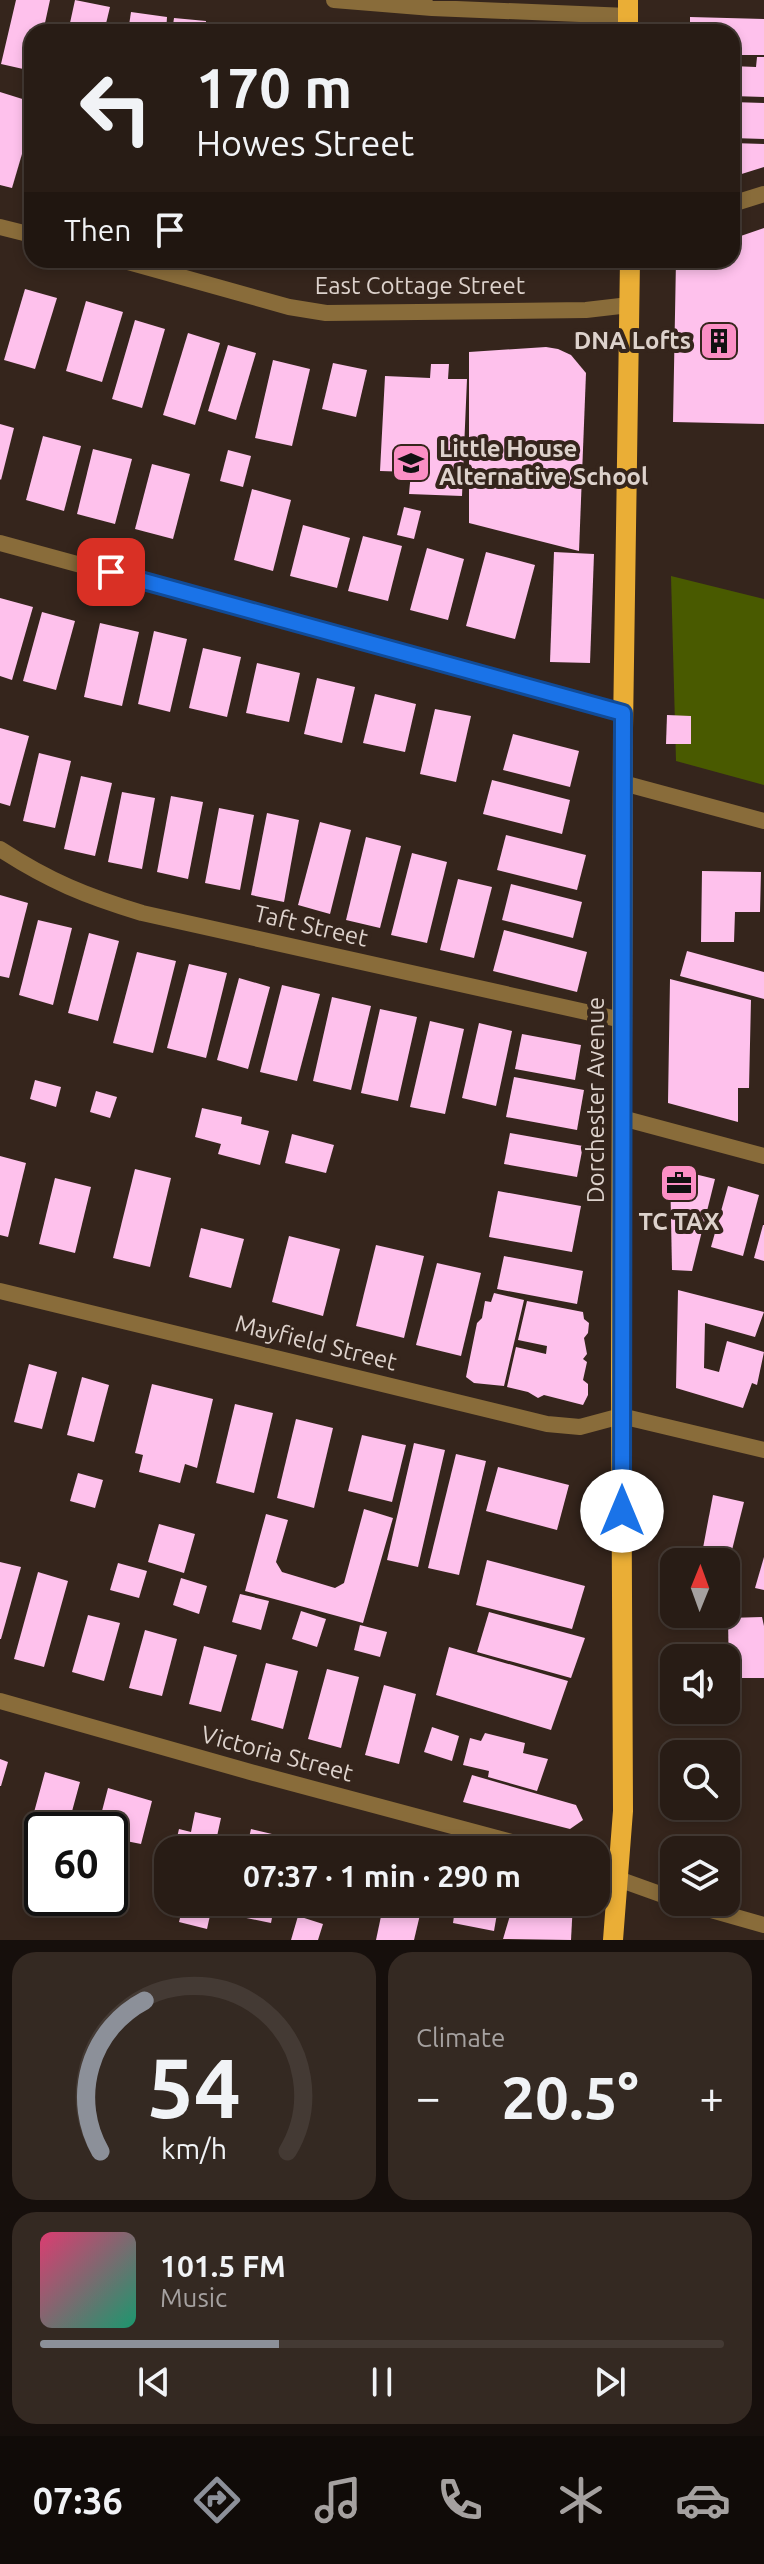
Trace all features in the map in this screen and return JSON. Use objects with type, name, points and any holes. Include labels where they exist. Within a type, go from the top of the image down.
[{"type":"main road","name":"Dorchester Avenue","points":[[613,1940],[623,1811],[623,713],[630,268]]},
{"type":"street","points":[[334,0],[432,8],[628,16]]},
{"type":"street","points":[[740,202],[764,194]]},
{"type":"street","points":[[0,227],[24,233]]},
{"type":"street","name":"East Cottage Street","points":[[150,268],[289,307],[326,313],[586,310],[629,305]]},
{"type":"street","points":[[0,543],[623,713]]},
{"type":"street","points":[[623,783],[764,821]]},
{"type":"street","name":"Taft Street","points":[[0,849],[35,872],[82,895],[142,913],[622,1020]]},
{"type":"street","points":[[622,1118],[764,1156]]},
{"type":"street","name":"Mayfield Street","points":[[0,1291],[547,1424],[580,1427],[621,1416]]},
{"type":"street","points":[[621,1416],[764,1450]]},
{"type":"street","name":"Victoria Street","points":[[0,1701],[490,1836]]},
{"type":"street","points":[[610,1877],[660,1894]]},
{"type":"street","points":[[732,1916],[764,1925]]},
{"type":"green space","points":[[671,576],[764,599],[764,785],[676,761]]},
{"type":"building","points":[[16,0],[50,0],[45,24],[24,24],[24,69],[1,64]]},
{"type":"building","points":[[75,0],[110,7],[106,24],[70,24]]},
{"type":"building","points":[[131,12],[167,17],[167,24],[129,24]]},
{"type":"building","points":[[690,17],[764,19],[764,55],[740,55],[740,24],[690,24]]},
{"type":"building","points":[[174,18],[206,21],[206,24],[173,24]]},
{"type":"building","points":[[757,57],[764,57],[764,97],[740,96],[740,66],[756,67]]},
{"type":"building","points":[[0,92],[24,100],[24,147],[12,188],[0,185]]},
{"type":"building","points":[[740,102],[764,103],[764,139],[740,138]]},
{"type":"building","points":[[740,143],[764,144],[764,167],[740,174]]},
{"type":"building","name":"DNA Lofts","points":[[764,228],[764,424],[673,422],[676,268],[740,268],[740,236]]},
{"type":"building","points":[[25,289],[57,298],[35,369],[4,360]]},
{"type":"building","points":[[86,301],[123,312],[102,382],[66,371]]},
{"type":"building","points":[[135,320],[165,329],[142,408],[112,399]]},
{"type":"building","points":[[188,333],[220,343],[195,425],[163,415]]},
{"type":"building","points":[[228,345],[256,353],[236,420],[208,411]]},
{"type":"building","points":[[546,347],[571,355],[586,373],[579,551],[469,523],[469,352]]},
{"type":"building","points":[[273,360],[310,369],[292,446],[255,438]]},
{"type":"building","points":[[333,363],[367,370],[356,417],[322,409]]},
{"type":"building","points":[[431,364],[449,364],[448,379],[467,379],[462,496],[409,494],[411,472],[380,471],[385,376],[430,378]]},
{"type":"building","points":[[0,424],[14,428],[1,480],[0,479]]},
{"type":"building","points":[[43,436],[81,446],[64,511],[26,500]]},
{"type":"building","points":[[93,449],[132,459],[115,524],[77,514]]},
{"type":"building","points":[[228,450],[251,456],[243,487],[220,481]]},
{"type":"building","points":[[152,464],[190,474],[173,539],[135,529]]},
{"type":"building","points":[[252,489],[291,500],[273,571],[234,560]]},
{"type":"building","points":[[404,507],[421,511],[414,539],[397,535]]},
{"type":"building","points":[[303,525],[350,538],[337,588],[290,576]]},
{"type":"building","points":[[363,536],[402,546],[388,601],[348,591]]},
{"type":"building","points":[[427,548],[464,559],[448,620],[410,610]]},
{"type":"building","points":[[486,552],[535,565],[515,639],[466,626]]},
{"type":"building","points":[[554,552],[594,554],[590,663],[550,662]]},
{"type":"building","points":[[0,598],[33,607],[12,680],[0,676]]},
{"type":"building","points":[[42,612],[75,621],[56,690],[23,681]]},
{"type":"building","points":[[100,623],[139,632],[122,706],[84,697]]},
{"type":"building","points":[[154,631],[187,639],[170,712],[138,704]]},
{"type":"building","points":[[203,648],[241,657],[227,717],[189,708]]},
{"type":"building","points":[[257,663],[300,673],[289,722],[246,713]]},
{"type":"building","points":[[317,678],[355,687],[342,743],[304,734]]},
{"type":"building","points":[[375,694],[416,704],[405,752],[363,743]]},
{"type":"building","points":[[435,709],[471,716],[456,782],[420,774]]},
{"type":"building","points":[[667,715],[691,716],[691,744],[666,744]]},
{"type":"building","points":[[0,728],[29,736],[10,806],[0,803]]},
{"type":"building","points":[[513,734],[579,751],[570,787],[503,770]]},
{"type":"building","points":[[39,753],[71,761],[55,828],[23,821]]},
{"type":"building","points":[[81,776],[112,783],[95,856],[64,849]]},
{"type":"building","points":[[492,780],[570,800],[562,834],[483,814]]},
{"type":"building","points":[[122,792],[155,798],[142,869],[108,862]]},
{"type":"building","points":[[171,796],[203,802],[188,879],[157,872]]},
{"type":"building","points":[[219,808],[254,815],[240,890],[205,883]]},
{"type":"building","points":[[267,813],[299,820],[284,902],[251,895]]},
{"type":"building","points":[[320,822],[351,830],[330,914],[298,905]]},
{"type":"building","points":[[506,835],[586,855],[577,890],[497,870]]},
{"type":"building","points":[[366,837],[401,846],[380,928],[346,920]]},
{"type":"building","points":[[412,853],[447,862],[427,943],[391,935]]},
{"type":"building","points":[[702,871],[761,872],[760,912],[735,912],[734,942],[701,942]]},
{"type":"building","points":[[458,879],[492,887],[474,958],[440,950]]},
{"type":"building","points":[[511,884],[582,902],[573,938],[502,920]]},
{"type":"building","points":[[0,895],[28,903],[9,978],[0,976]]},
{"type":"building","points":[[38,920],[72,928],[53,1005],[19,995]]},
{"type":"building","points":[[504,930],[587,952],[577,992],[493,971]]},
{"type":"building","points":[[89,933],[119,941],[98,1021],[68,1013]]},
{"type":"building","points":[[687,951],[764,972],[764,999],[680,976]]},
{"type":"building","points":[[137,952],[176,961],[153,1053],[113,1043]]},
{"type":"building","points":[[189,964],[227,973],[206,1058],[167,1048]]},
{"type":"building","points":[[239,978],[270,987],[248,1069],[217,1060]]},
{"type":"building","points":[[670,979],[751,1000],[749,1088],[738,1088],[738,1122],[668,1103]]},
{"type":"building","points":[[282,985],[320,994],[297,1081],[260,1072]]},
{"type":"building","points":[[332,997],[371,1006],[351,1090],[313,1081]]},
{"type":"building","points":[[380,1009],[417,1017],[398,1101],[361,1093]]},
{"type":"building","points":[[430,1021],[464,1029],[445,1114],[410,1107]]},
{"type":"building","points":[[479,1023],[512,1031],[496,1106],[462,1098]]},
{"type":"building","points":[[522,1034],[581,1045],[575,1080],[515,1069]]},
{"type":"building","points":[[514,1077],[584,1090],[577,1130],[506,1117]]},
{"type":"building","points":[[35,1080],[61,1087],[56,1107],[30,1099]]},
{"type":"building","points":[[96,1091],[117,1097],[110,1118],[90,1112]]},
{"type":"building","points":[[202,1108],[242,1117],[241,1124],[269,1131],[260,1165],[218,1154],[221,1144],[195,1137]]},
{"type":"building","points":[[510,1133],[583,1146],[577,1177],[504,1164]]},
{"type":"building","points":[[292,1134],[334,1145],[326,1173],[285,1163]]},
{"type":"building","points":[[0,1156],[26,1163],[8,1237],[0,1235]]},
{"type":"building","points":[[670,1168],[715,1179],[692,1271],[672,1270]]},
{"type":"building","points":[[135,1169],[171,1178],[150,1267],[113,1258]]},
{"type":"building","points":[[55,1178],[91,1187],[75,1253],[39,1244]]},
{"type":"building","points":[[728,1186],[759,1195],[743,1256],[711,1247]]},
{"type":"building","points":[[498,1191],[581,1206],[572,1252],[489,1237]]},
{"type":"building","points":[[764,1225],[764,1261],[754,1258]]},
{"type":"building","points":[[201,1228],[244,1239],[231,1288],[189,1277]]},
{"type":"building","points":[[289,1236],[340,1249],[323,1316],[272,1302]]},
{"type":"building","points":[[376,1245],[424,1256],[404,1338],[356,1326]]},
{"type":"building","points":[[504,1256],[583,1271],[577,1304],[497,1289]]},
{"type":"building","points":[[437,1263],[481,1273],[461,1356],[416,1345]]},
{"type":"building","points":[[678,1290],[764,1312],[755,1337],[705,1323],[704,1368],[719,1372],[727,1341],[764,1352],[757,1385],[752,1383],[743,1408],[676,1388]]},
{"type":"building","points":[[494,1293],[524,1300],[504,1386],[474,1383],[466,1377],[477,1323],[482,1318],[485,1301],[491,1302]]},
{"type":"building","points":[[527,1301],[583,1312],[584,1319],[589,1323],[584,1338],[587,1354],[583,1359],[587,1362],[583,1380],[588,1384],[588,1395],[583,1405],[544,1395],[538,1398],[507,1387],[516,1347],[546,1354],[547,1346],[518,1340]]},
{"type":"building","points":[[29,1364],[57,1372],[42,1429],[14,1422]]},
{"type":"building","points":[[82,1377],[109,1385],[94,1442],[67,1435]]},
{"type":"building","points":[[152,1384],[213,1399],[197,1468],[185,1464],[180,1483],[139,1472],[143,1455],[135,1453]]},
{"type":"building","points":[[235,1404],[273,1413],[254,1493],[216,1483]]},
{"type":"building","points":[[296,1419],[333,1428],[314,1508],[277,1498]]},
{"type":"building","points":[[362,1435],[406,1445],[392,1502],[348,1491]]},
{"type":"building","points":[[414,1443],[445,1450],[418,1567],[387,1560]]},
{"type":"building","points":[[456,1454],[486,1461],[459,1575],[428,1568]]},
{"type":"building","points":[[498,1467],[569,1485],[557,1530],[486,1511]]},
{"type":"building","points":[[78,1473],[103,1480],[95,1508],[70,1501]]},
{"type":"building","points":[[713,1495],[744,1502],[732,1548],[703,1548]]},
{"type":"building","points":[[364,1509],[393,1518],[363,1623],[245,1591],[266,1514],[288,1520],[276,1562],[282,1572],[335,1588],[344,1583]]},
{"type":"building","points":[[159,1524],[195,1534],[184,1573],[148,1562]]},
{"type":"building","points":[[764,1557],[764,1590],[755,1588]]},
{"type":"building","points":[[487,1560],[585,1586],[572,1629],[476,1605]]},
{"type":"building","points":[[0,1562],[21,1567],[1,1639],[0,1639]]},
{"type":"building","points":[[118,1563],[147,1571],[139,1598],[110,1590]]},
{"type":"building","points":[[38,1572],[68,1581],[44,1667],[14,1659]]},
{"type":"building","points":[[181,1578],[207,1586],[199,1614],[173,1605]]},
{"type":"building","points":[[240,1594],[269,1601],[261,1630],[232,1622]]},
{"type":"building","points":[[301,1611],[326,1619],[317,1647],[292,1639]]},
{"type":"building","points":[[489,1612],[585,1638],[571,1678],[477,1652]]},
{"type":"building","points":[[88,1615],[120,1623],[104,1681],[72,1672]]},
{"type":"building","points":[[762,1617],[764,1678],[740,1678],[740,1644],[728,1644],[728,1628],[740,1628],[740,1618]]},
{"type":"building","points":[[360,1625],[387,1632],[380,1657],[354,1650]]},
{"type":"building","points":[[145,1630],[177,1639],[162,1696],[129,1688]]},
{"type":"building","points":[[204,1646],[237,1655],[221,1712],[189,1704]]},
{"type":"building","points":[[449,1647],[568,1681],[551,1730],[436,1695]]},
{"type":"building","points":[[266,1663],[298,1671],[283,1729],[251,1720]]},
{"type":"building","points":[[327,1669],[359,1677],[341,1748],[308,1739]]},
{"type":"building","points":[[384,1685],[416,1694],[399,1764],[365,1755]]},
{"type":"building","points":[[432,1727],[459,1736],[452,1761],[424,1752]]},
{"type":"building","points":[[485,1733],[525,1743],[523,1753],[548,1759],[537,1791],[488,1777],[489,1771],[463,1765],[470,1738],[481,1741]]},
{"type":"building","points":[[0,1759],[8,1762],[1,1786],[0,1786]]},
{"type":"building","points":[[45,1772],[80,1782],[72,1812],[34,1812]]},
{"type":"building","points":[[472,1775],[576,1805],[583,1820],[570,1829],[463,1802]]},
{"type":"building","points":[[108,1788],[152,1801],[141,1844],[128,1841],[128,1812],[102,1812]]},
{"type":"building","points":[[195,1812],[221,1818],[217,1836],[177,1836],[179,1829],[191,1832]]},
{"type":"building","points":[[251,1829],[281,1836],[249,1836]]},
{"type":"building","points":[[180,1916],[210,1916],[207,1929],[179,1922]]},
{"type":"building","points":[[237,1916],[272,1916],[271,1923]]},
{"type":"building","points":[[298,1916],[323,1924],[318,1940],[291,1940]]},
{"type":"building","points":[[381,1916],[420,1916],[414,1940],[376,1940]]},
{"type":"building","points":[[454,1916],[497,1916],[494,1931],[453,1923]]},
{"type":"building","points":[[510,1916],[572,1916],[571,1940],[503,1939]]},
{"type":"place","name":"DNA Lofts","points":[[719,341]]},
{"type":"place","name":"Little House Alternative School","points":[[411,463]]},
{"type":"place","name":"TC TAX","points":[[679,1183]]},
{"type":"route","points":[[111,572],[623,713],[622,1511]]}]
